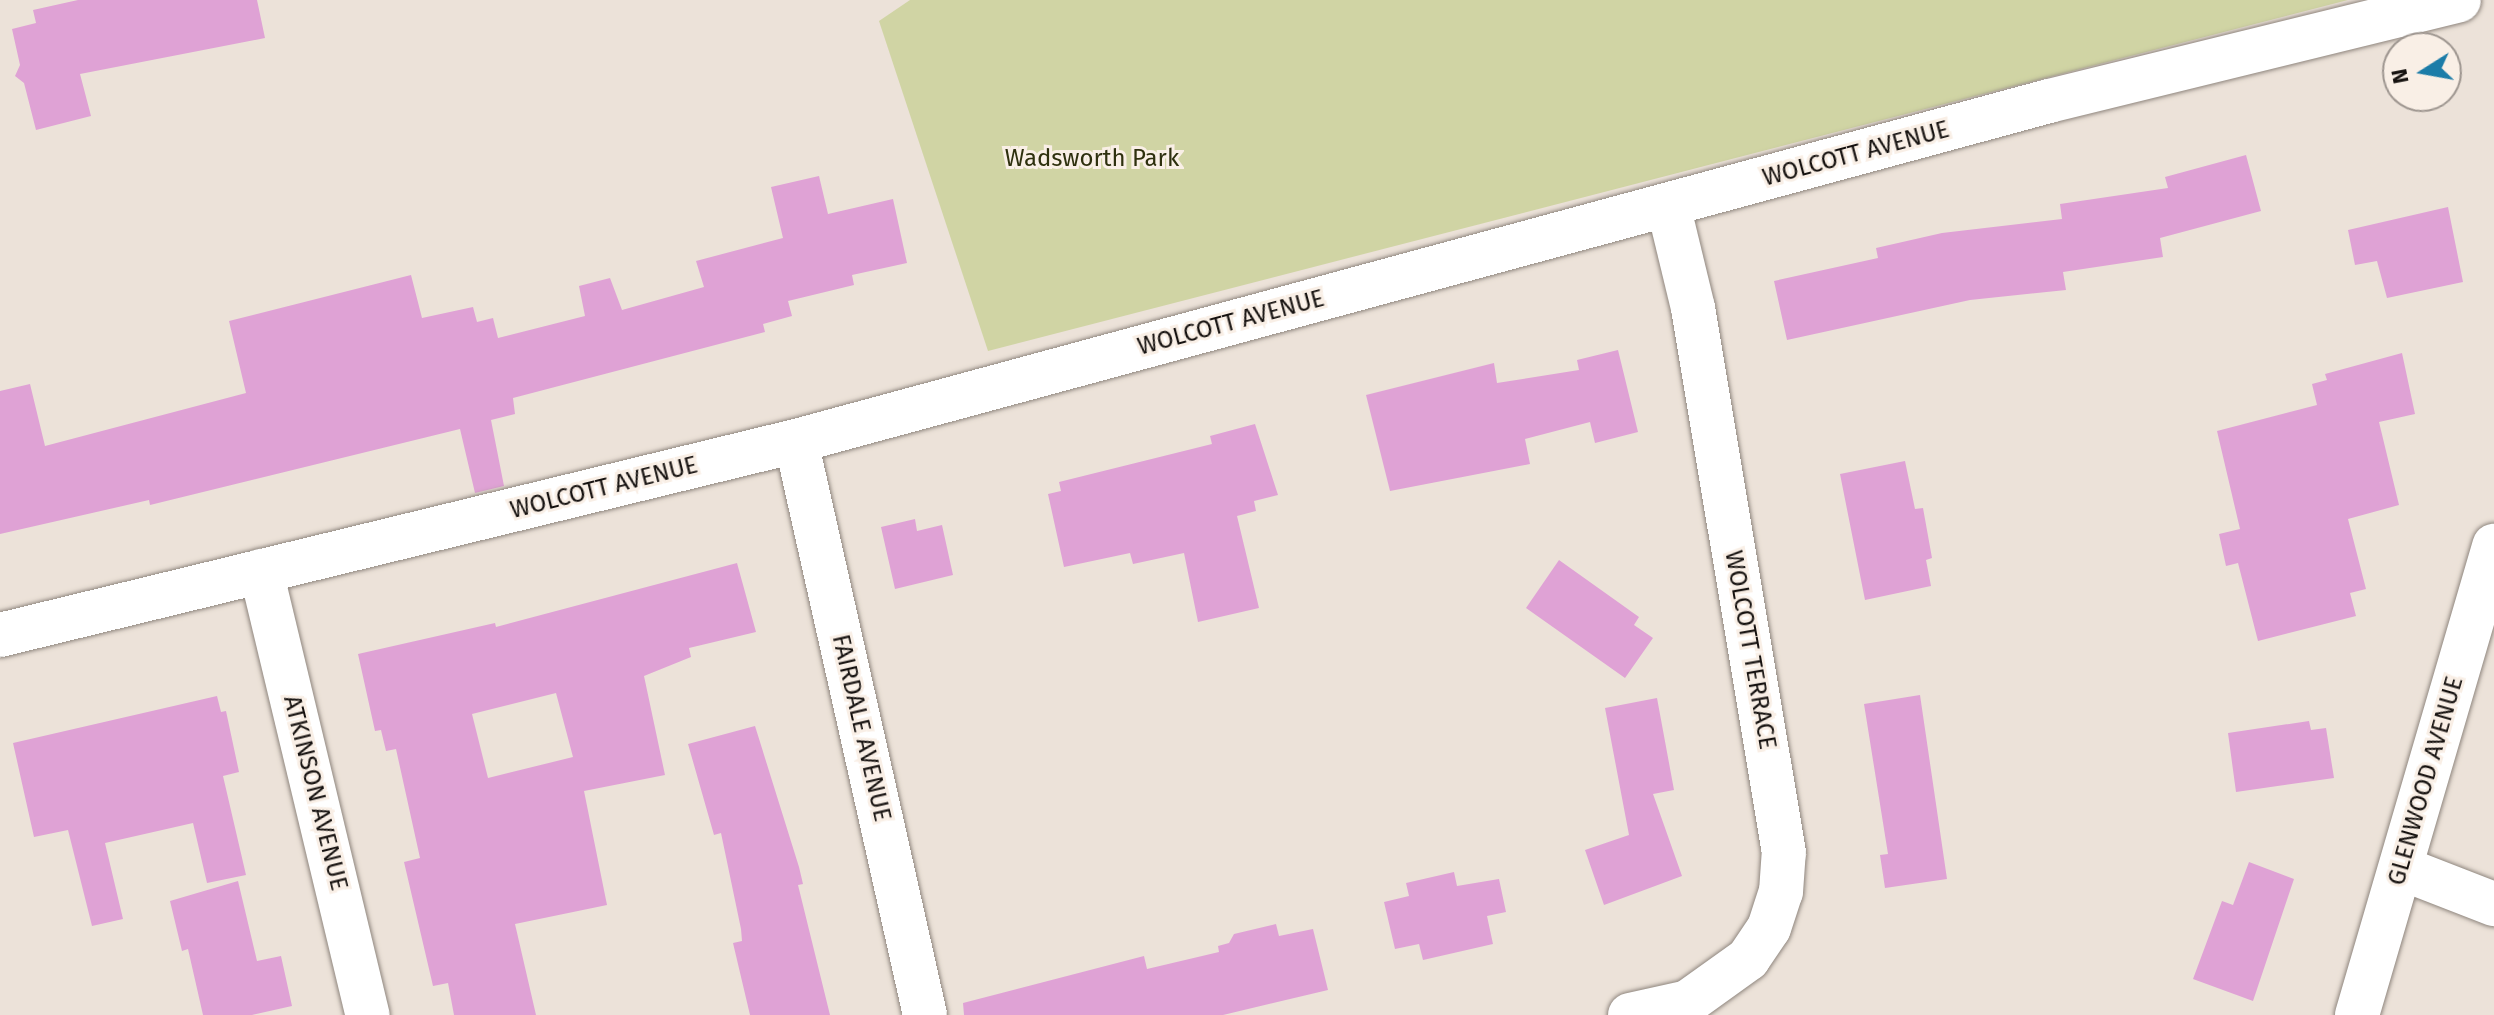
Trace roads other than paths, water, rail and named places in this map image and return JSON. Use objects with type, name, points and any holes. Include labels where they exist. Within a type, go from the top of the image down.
[{"type":"street","name":"WOLCOTT AVENUE","points":[[0,635],[796,441],[2049,101],[2459,0]]},
{"type":"street","name":"WOLCOTT TERRACE","points":[[1630,1015],[1688,1002],[1748,959],[1773,916],[1784,853],[1693,308],[1668,205]]},
{"type":"street","name":"FAIRDALE AVENUE","points":[[796,441],[925,1015]]},
{"type":"street","name":"GLENWOOD AVENUE","points":[[2357,1015],[2494,546]]},
{"type":"street","name":"ATKINSON AVENUE","points":[[261,571],[368,1015]]},
{"type":"street","points":[[2401,868],[2494,904]]},
{"type":"park label","name":"Wadsworth Park","points":[[1092,159]]}]
